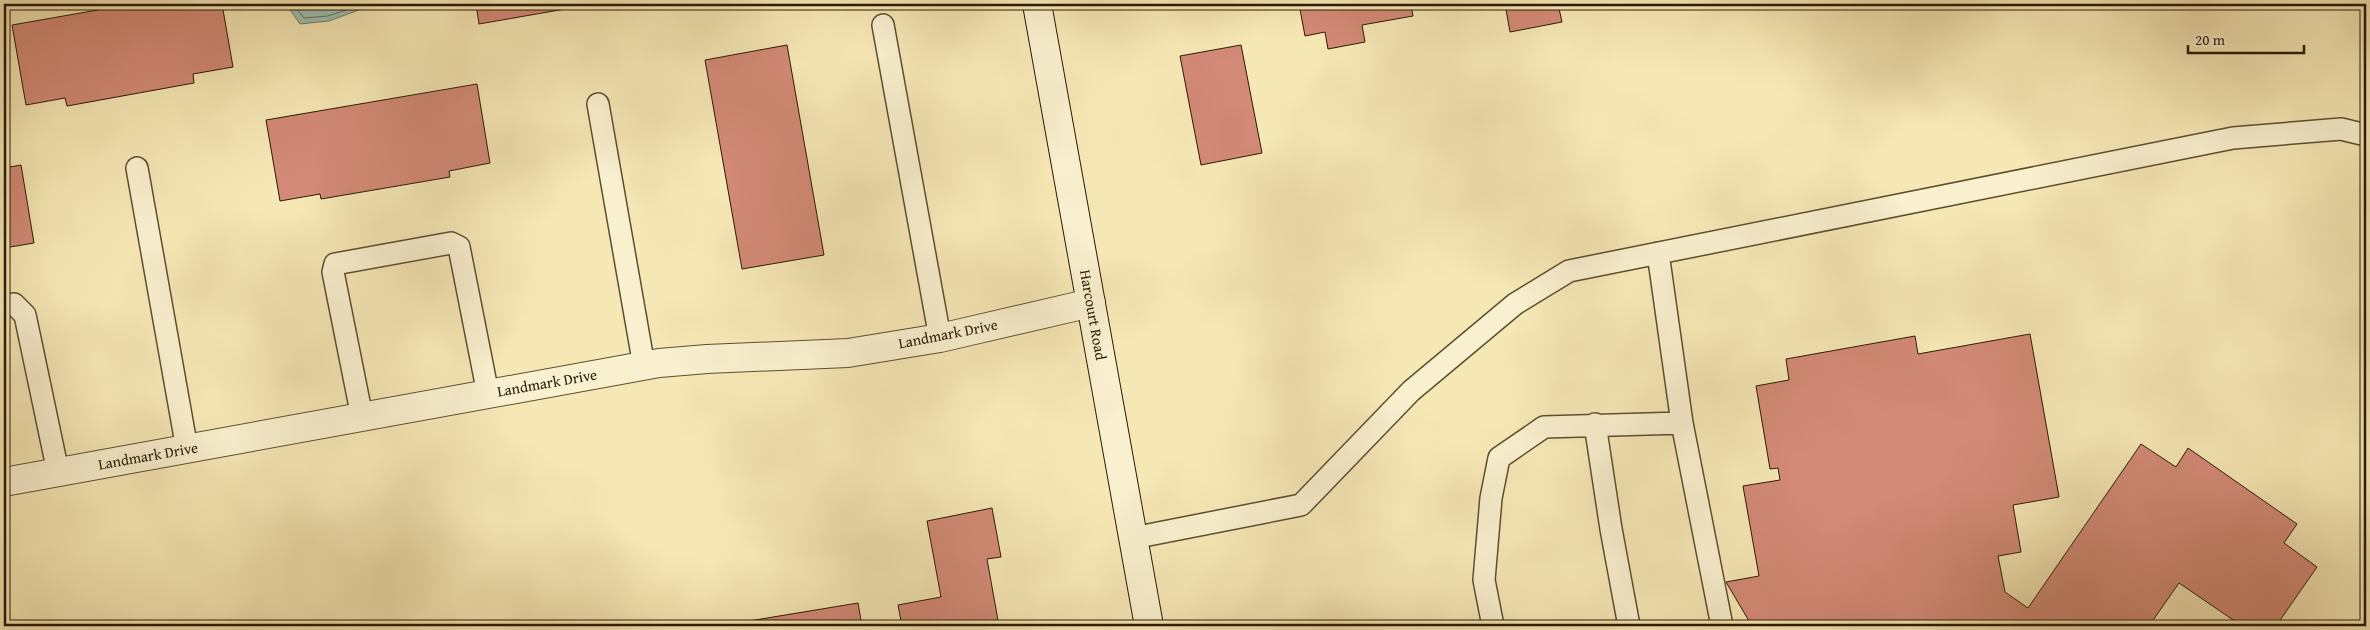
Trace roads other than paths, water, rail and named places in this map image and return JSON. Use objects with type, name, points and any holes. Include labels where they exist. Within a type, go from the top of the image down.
[{"type":"street","name":"Harcourt Road","points":[[1037,4],[1149,626]]},
{"type":"street","name":"Landmark Drive","points":[[4,482],[644,366],[706,359],[848,353],[940,338],[1091,303]]},
{"type":"lane","points":[[883,25],[940,338]]},
{"type":"lane","points":[[598,104],[644,366]]},
{"type":"lane","points":[[1133,538],[1301,505],[1411,390],[1515,304],[1569,271],[2233,138],[2341,129],[2366,135]]},
{"type":"lane","points":[[137,168],[188,449]]},
{"type":"lane","points":[[362,417],[332,272],[335,264],[451,243],[459,247],[488,394]]},
{"type":"lane","points":[[1658,252],[1682,423],[1722,626]]},
{"type":"lane","points":[[4,306],[14,304],[26,316],[58,472]]},
{"type":"lane","points":[[1493,626],[1484,580],[1491,498],[1499,458],[1544,427],[1595,424],[1682,423]]},
{"type":"lane","points":[[1595,424],[1610,528],[1629,626]]},
{"type":"water","points":[[286,4],[375,4],[329,21],[300,24]]}]
